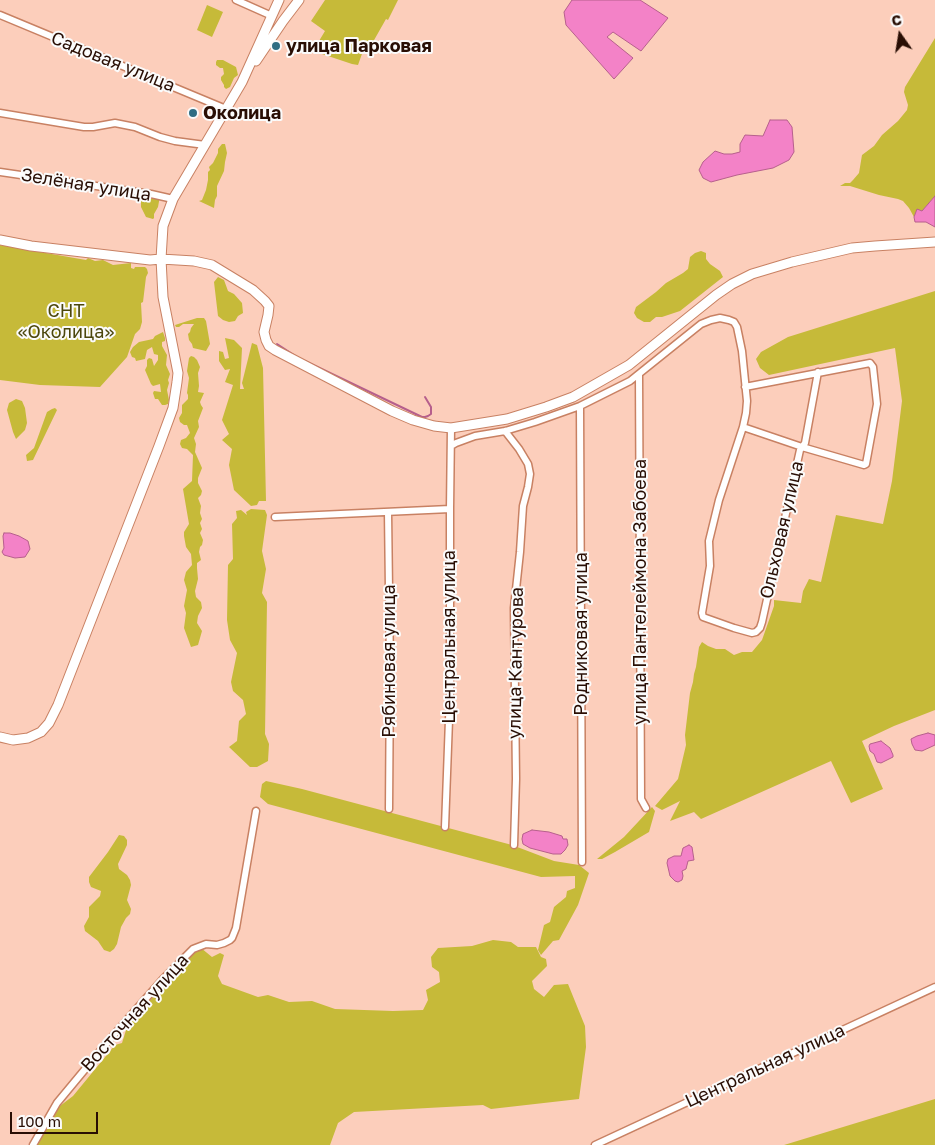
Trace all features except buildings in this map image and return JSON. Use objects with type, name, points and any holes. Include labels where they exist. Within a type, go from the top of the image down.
[{"type":"street","points":[[236,0],[272,16]]},
{"type":"street","points":[[242,82],[279,0]]},
{"type":"street","points":[[0,737],[23,740],[37,735],[49,724],[173,408],[178,373],[163,297],[161,259],[163,226],[173,199],[242,82],[283,21],[300,0]]},
{"type":"street","name":"Садовая улица","points":[[0,15],[226,109]]},
{"type":"street","points":[[0,112],[94,127],[115,123],[135,127],[175,141],[205,145]]},
{"type":"street","name":"Зелёная улица","points":[[0,172],[151,194],[173,199]]},
{"type":"street","points":[[0,240],[40,247],[150,260],[194,261],[212,265],[253,290],[269,306],[264,332],[269,346],[392,411],[413,420],[434,426],[451,428],[507,419],[572,397],[629,365],[716,295],[752,274],[852,248],[935,242]]},
{"type":"street","points":[[451,446],[475,436],[504,431],[535,422],[580,406],[606,394],[639,375],[701,324],[720,318],[734,322],[737,327],[742,352],[745,387],[747,406],[743,427],[860,465],[866,464],[877,408],[873,367],[870,363],[745,387]]},
{"type":"street","name":"Ольховая улица","points":[[743,427],[719,500],[709,541],[710,566],[702,606],[703,617],[752,633],[760,628],[800,450],[805,443],[818,372]]},
{"type":"street","name":"улица Пантелеймона Забоева","points":[[639,375],[641,798],[646,808]]},
{"type":"street","name":"Родниковая улица","points":[[580,406],[582,862]]},
{"type":"street","name":"Центральная улица","points":[[445,827],[450,693],[451,428]]},
{"type":"street","name":"улица Кантурова","points":[[504,431],[519,449],[528,464],[530,474],[523,506],[514,608],[516,771],[514,845]]},
{"type":"street","points":[[275,516],[450,509]]},
{"type":"street","name":"Рябиновая улица","points":[[388,512],[389,809]]},
{"type":"street","name":"Восточная улица","points":[[33,1145],[57,1103],[163,979],[197,946],[220,944],[232,938],[236,928],[256,811]]},
{"type":"street","name":"Центральная улица","points":[[595,1145],[935,987]]},
{"type":"green space","points":[[325,0],[398,0],[388,20],[386,19],[369,49],[361,46],[359,48],[363,51],[358,65],[313,51],[325,31],[311,21]]},
{"type":"green space","points":[[207,5],[223,12],[212,37],[197,30]]},
{"type":"green space","points":[[935,38],[935,196],[922,211],[917,210],[914,217],[903,201],[850,186],[840,186],[853,180],[859,173],[862,155],[874,146],[882,135],[907,110],[905,87]]},
{"type":"green space","points":[[217,60],[223,60],[236,67],[238,75],[234,78],[230,87],[226,89],[221,80],[224,74],[223,68],[216,65]]},
{"type":"green space","points":[[222,144],[225,144],[227,153],[224,171],[217,186],[214,208],[199,201],[202,200],[206,190],[209,167],[213,163]]},
{"type":"green space","points":[[144,194],[160,196],[153,219],[146,217],[141,207],[141,200]]},
{"type":"green space","name":"СНТ «Околица»","points":[[0,245],[86,260],[88,258],[95,261],[103,260],[113,265],[131,263],[131,268],[145,267],[147,269],[143,302],[141,303],[142,322],[140,329],[135,334],[127,357],[100,387],[40,385],[0,380]]},
{"type":"green space","points":[[701,251],[706,253],[706,259],[720,271],[723,277],[680,311],[656,317],[650,322],[644,322],[637,318],[634,313],[636,307],[666,283],[688,269],[690,257]]},
{"type":"green space","points":[[218,277],[224,280],[228,291],[234,294],[242,303],[243,313],[235,321],[229,322],[218,316],[214,282]]},
{"type":"green space","points":[[935,291],[935,710],[862,741],[883,789],[851,803],[831,761],[701,819],[694,812],[670,821],[680,801],[662,810],[655,806],[678,779],[686,745],[685,735],[690,693],[699,647],[702,642],[716,649],[725,649],[734,655],[742,652],[752,652],[762,640],[774,606],[774,600],[801,603],[803,591],[809,579],[821,582],[836,515],[883,524],[892,481],[902,401],[895,348],[769,375],[760,368],[756,359],[761,352],[788,337]]},
{"type":"green space","points":[[197,318],[204,318],[206,321],[210,344],[206,351],[193,348],[189,340],[188,334],[194,324],[183,324],[179,327],[175,325]]},
{"type":"green space","points":[[163,332],[165,341],[162,342],[162,346],[167,355],[166,365],[170,374],[167,390],[169,400],[168,404],[165,405],[162,405],[158,399],[155,399],[153,393],[154,391],[161,392],[160,384],[153,386],[145,370],[147,360],[149,358],[152,359],[154,366],[158,360],[158,355],[154,354],[152,347],[147,350],[145,359],[136,361],[130,352],[139,342],[153,339]]},
{"type":"green space","points":[[225,338],[234,340],[242,348],[240,389],[244,389],[242,383],[252,343],[257,345],[263,368],[266,501],[259,501],[257,505],[251,506],[234,490],[229,465],[232,449],[222,440],[229,434],[222,420],[233,385],[225,382],[230,369],[225,370],[219,361],[219,351],[223,352],[225,359],[229,358]]},
{"type":"green space","points":[[191,356],[197,360],[200,367],[198,373],[198,392],[204,393],[200,402],[203,408],[198,421],[199,427],[194,438],[196,444],[195,452],[202,468],[198,483],[202,491],[198,498],[202,519],[200,533],[203,540],[199,552],[201,560],[197,563],[198,579],[195,591],[196,597],[201,602],[202,608],[197,623],[202,631],[198,645],[191,647],[184,628],[186,613],[184,606],[187,590],[184,580],[186,572],[192,565],[191,554],[186,547],[184,536],[184,532],[189,524],[183,489],[192,481],[193,455],[187,449],[182,448],[180,444],[181,440],[190,433],[187,425],[180,422],[179,418],[182,413],[182,405],[188,399],[189,378],[187,371]]},
{"type":"green space","points":[[16,399],[22,401],[27,423],[25,430],[16,439],[7,410],[9,403]]},
{"type":"green space","points":[[55,408],[57,410],[33,460],[27,461],[26,455],[34,448],[47,412]]},
{"type":"green space","points":[[251,509],[265,510],[267,515],[262,551],[266,569],[262,593],[267,602],[265,734],[269,744],[268,761],[257,767],[250,767],[229,747],[237,741],[239,721],[246,714],[243,700],[233,691],[231,682],[237,653],[230,640],[227,620],[228,565],[233,559],[232,524],[237,518],[236,511],[241,510],[247,515],[246,512]]},
{"type":"green space","points":[[266,781],[512,845],[554,861],[579,865],[589,873],[578,905],[559,940],[553,941],[541,955],[538,950],[544,925],[550,922],[554,907],[566,897],[567,891],[575,888],[575,876],[541,877],[268,804],[260,797],[262,784]]},
{"type":"green space","points":[[652,807],[655,811],[649,832],[602,859],[597,859],[624,837]]},
{"type":"green space","points":[[119,835],[124,836],[127,840],[127,845],[118,864],[119,869],[130,880],[131,885],[127,900],[131,909],[130,914],[121,927],[117,944],[110,952],[104,950],[98,941],[85,931],[84,926],[89,917],[89,907],[100,896],[101,891],[91,887],[89,877]]},
{"type":"green space","points":[[493,940],[511,942],[518,947],[536,947],[541,957],[546,959],[547,966],[532,981],[534,989],[544,997],[554,985],[568,984],[585,1026],[586,1047],[579,1099],[491,1109],[483,1105],[354,1112],[338,1123],[330,1145],[33,1145],[56,1109],[73,1096],[115,1045],[122,1043],[127,1027],[192,951],[201,948],[212,957],[220,953],[224,955],[218,976],[222,984],[258,997],[268,995],[289,1002],[312,1001],[335,1009],[423,1010],[428,1000],[426,990],[440,982],[439,972],[432,967],[431,957],[438,948],[472,946]]},
{"type":"green space","points":[[935,1099],[935,1145],[784,1145]]},
{"type":"shaded area","points":[[572,0],[640,0],[668,18],[641,51],[613,32],[607,37],[633,58],[614,79],[566,25],[564,12]]},
{"type":"shaded area","points":[[770,120],[787,120],[792,127],[794,152],[789,160],[773,168],[711,182],[703,178],[699,170],[703,162],[715,151],[724,154],[740,152],[740,144],[745,135],[763,136]]},
{"type":"shaded area","points":[[935,196],[935,227],[926,222],[915,222],[914,217],[917,209],[922,211]]},
{"type":"shaded area","points":[[4,533],[19,536],[28,541],[30,549],[25,557],[15,558],[4,555],[2,552],[4,548]]},
{"type":"shaded area","points":[[928,733],[935,735],[935,745],[922,751],[915,750],[911,739]]},
{"type":"shaded area","points":[[881,741],[890,748],[893,757],[881,763],[877,762],[869,746]]},
{"type":"shaded area","points":[[532,830],[562,836],[563,839],[567,839],[568,845],[561,854],[553,854],[530,848],[523,844],[522,839],[523,834]]},
{"type":"shaded area","points":[[689,845],[692,847],[694,860],[688,861],[686,869],[682,871],[682,880],[675,881],[670,876],[668,859],[674,856],[681,856],[683,848]]},
{"type":"waterway","points":[[277,344],[297,357]]},
{"type":"waterway","points":[[305,361],[422,417],[431,414],[431,407],[425,397]]},
{"type":"place","name":"улица Парковая","points":[[276,46]]},
{"type":"place","name":"Околица","points":[[193,113]]}]
